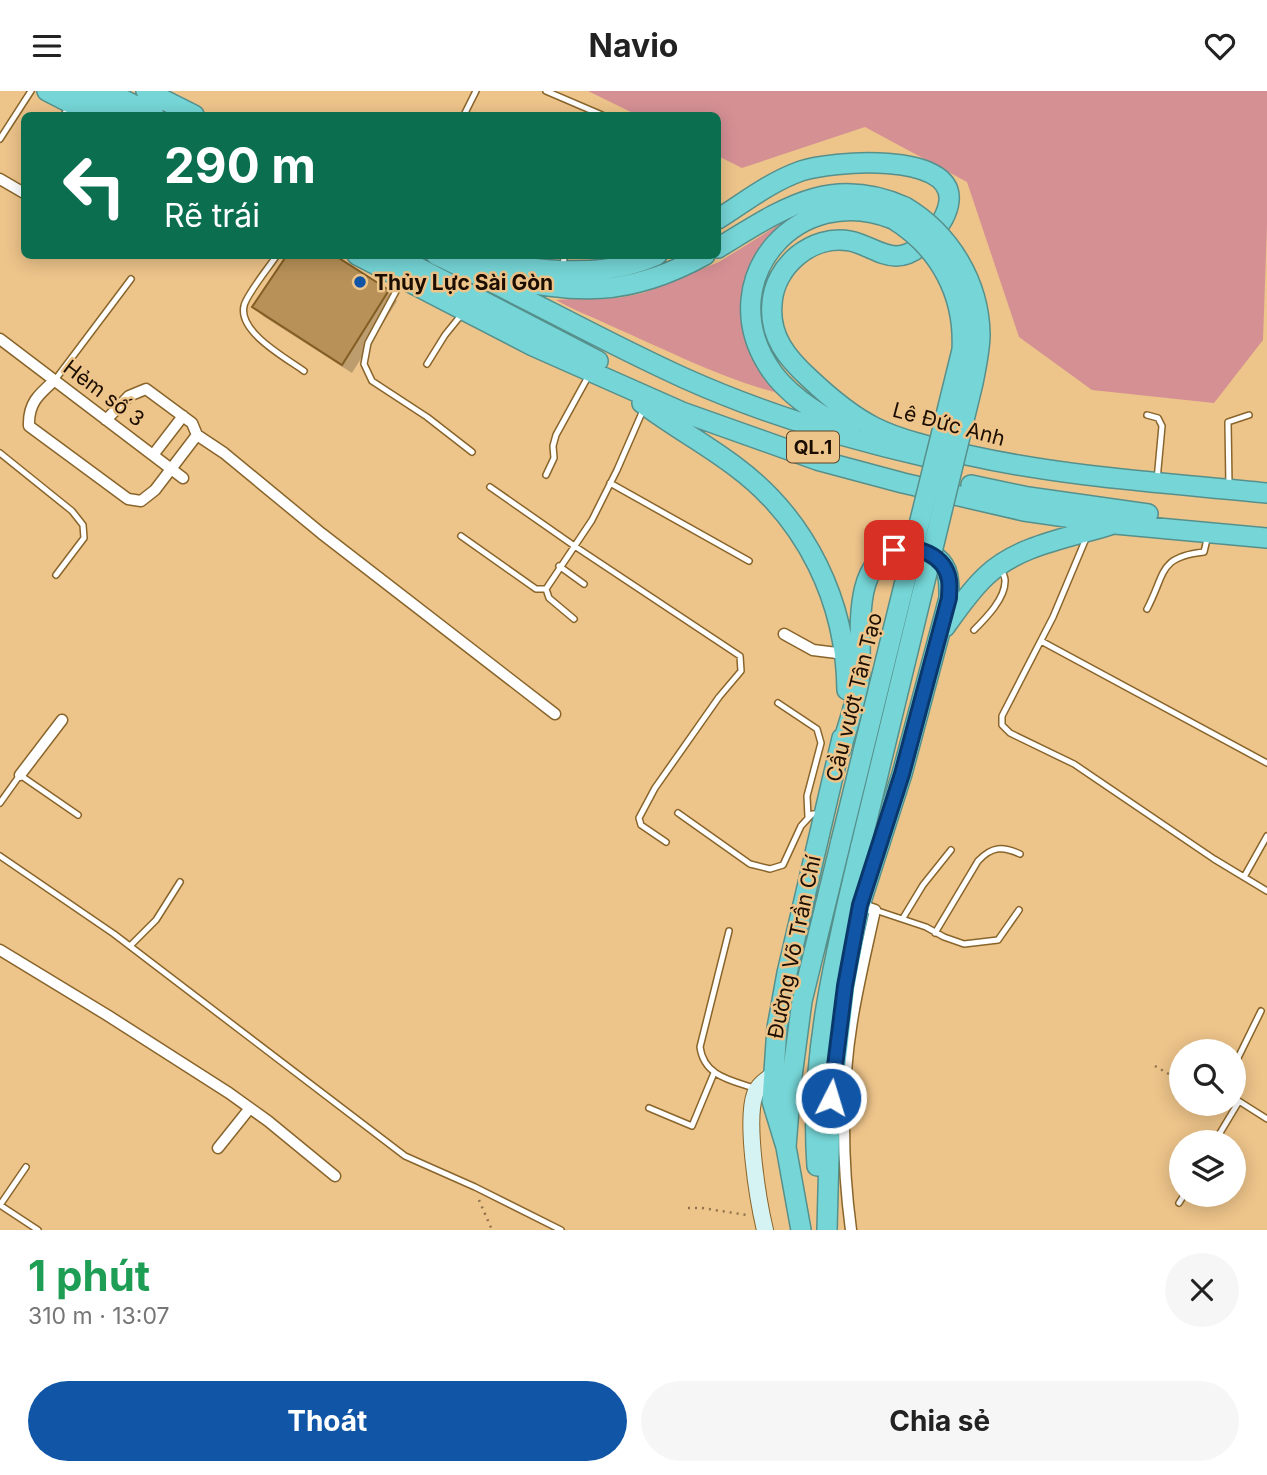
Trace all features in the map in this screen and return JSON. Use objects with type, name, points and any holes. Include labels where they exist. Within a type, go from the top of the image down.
[{"type":"highway","points":[[47,91],[89,112]]},
{"type":"highway","points":[[106,91],[148,112]]},
{"type":"highway","points":[[146,91],[188,112]]},
{"type":"highway","points":[[70,103],[110,112]]},
{"type":"highway","name":"Lê Đức Anh","points":[[721,217],[783,178],[830,164],[855,162],[897,165],[933,174],[946,186],[950,194],[949,204],[945,215],[927,239],[911,253],[892,256],[858,243],[837,240],[806,249],[782,272],[773,292],[772,317],[779,342],[795,365],[851,412],[885,432],[933,447],[1090,481],[1157,483],[1267,493]]},
{"type":"highway","points":[[721,246],[777,213],[818,197],[840,193],[879,196],[899,213]]},
{"type":"highway","points":[[867,443],[798,397],[777,378],[767,365],[755,340],[751,323],[751,301],[755,279],[765,257],[782,237],[804,221],[840,210],[899,213]]},
{"type":"highway","name":"Cầu vượt Tân Tạo","points":[[841,841],[962,350],[960,307],[947,273],[899,213]]},
{"type":"highway","name":"Đường Võ Trần Chí","points":[[826,1230],[816,1150],[817,1071],[827,997],[972,383],[980,336],[974,295],[956,255],[935,229],[899,213]]},
{"type":"highway","name":"QL.1","points":[[364,259],[464,311],[594,365],[650,396],[730,430],[817,460],[1024,511],[1115,524],[1267,538]]},
{"type":"highway","name":"QL.1","points":[[401,259],[570,355]]},
{"type":"highway","points":[[464,263],[561,271],[604,270],[648,259]]},
{"type":"highway","points":[[561,271],[590,290],[620,288],[652,280],[697,259]]},
{"type":"highway","name":"Lê Đức Anh","points":[[464,263],[684,378],[785,418],[867,443],[977,470],[1090,481],[1267,504]]},
{"type":"highway","points":[[751,301],[770,345],[795,365]]},
{"type":"highway","points":[[594,365],[622,385],[650,396],[737,468],[779,507],[801,536],[829,588],[845,654],[847,689],[841,749]]},
{"type":"highway","name":"QL.1","points":[[650,396],[825,452],[949,481],[1028,497],[1139,513],[1267,524]]},
{"type":"highway","points":[[940,633],[986,575],[999,566],[1030,549],[1115,524]]},
{"type":"highway","points":[[786,1147],[772,1101],[777,1028],[817,816],[841,749],[859,682],[861,615],[866,586],[875,565],[887,554],[902,548],[920,550],[942,563],[949,580],[949,598],[845,986],[832,1081],[826,1230]]},
{"type":"highway","name":"Đường Võ Trần Chí","points":[[801,1230],[786,1147],[796,1037],[802,1001],[841,841]]},
{"type":"street","points":[[0,179],[21,191]]},
{"type":"street","name":"Hẻm số 3","points":[[0,339],[183,478]]},
{"type":"street","points":[[55,380],[37,395],[28,411],[29,426],[128,499],[141,501],[155,489],[197,435]]},
{"type":"street","points":[[106,420],[129,395],[146,389],[192,423],[197,435],[224,453],[321,533],[555,714]]},
{"type":"street","points":[[153,455],[183,417]]},
{"type":"street","points":[[784,634],[813,650],[845,654]]},
{"type":"street","points":[[20,775],[62,720]]},
{"type":"street","points":[[851,1230],[846,1138],[847,1067],[868,908]]},
{"type":"street","points":[[0,950],[107,1015],[250,1108],[335,1176]]},
{"type":"street","points":[[763,1222],[755,1183],[751,1111],[757,1089],[773,1075]]},
{"type":"street","points":[[218,1148],[250,1108]]},
{"type":"lane","points":[[0,139],[31,91]]},
{"type":"lane","points":[[466,112],[476,91]]},
{"type":"lane","points":[[546,91],[594,112]]},
{"type":"lane","points":[[274,259],[244,306],[246,323],[264,344],[304,371]]},
{"type":"lane","points":[[55,380],[131,279]]},
{"type":"lane","points":[[402,280],[368,343],[364,364],[372,381],[427,417],[472,452]]},
{"type":"lane","points":[[427,364],[464,311]]},
{"type":"lane","points":[[546,475],[554,458],[556,435],[594,365]]},
{"type":"lane","points":[[574,619],[549,598],[546,589],[592,520],[650,396]]},
{"type":"lane","points":[[1147,415],[1158,418],[1162,426],[1157,483]]},
{"type":"lane","points":[[1229,489],[1228,422],[1249,415]]},
{"type":"lane","points":[[0,453],[72,511],[83,525],[84,537],[55,575]]},
{"type":"lane","points":[[610,483],[749,561]]},
{"type":"lane","points":[[490,487],[740,656],[741,671],[719,697],[655,788],[639,818],[641,825],[666,842]]},
{"type":"lane","points":[[1088,532],[1041,641],[1002,716],[1002,726],[1010,733],[1074,764],[1267,891]]},
{"type":"lane","points":[[1147,609],[1168,563],[1181,555],[1204,552],[1209,532]]},
{"type":"lane","points":[[461,536],[536,589],[546,589]]},
{"type":"lane","points":[[559,566],[584,585]]},
{"type":"lane","points":[[974,630],[1001,595],[1005,580],[999,566]]},
{"type":"lane","points":[[1041,641],[1267,763]]},
{"type":"lane","points":[[678,813],[750,864],[770,869],[783,865],[801,827],[817,816],[807,796],[821,743],[817,729],[778,703]]},
{"type":"lane","points":[[0,803],[20,775],[78,815]]},
{"type":"lane","points":[[1244,877],[1267,836]]},
{"type":"lane","points":[[935,933],[986,852],[1006,848],[1020,854]]},
{"type":"lane","points":[[903,918],[923,885],[951,851]]},
{"type":"lane","points":[[0,856],[130,946],[405,1156],[561,1230]]},
{"type":"lane","points":[[130,946],[156,920],[180,882]]},
{"type":"lane","points":[[868,908],[903,918],[964,944],[998,940],[1019,910]]},
{"type":"lane","points":[[729,931],[700,1047],[702,1060],[714,1073],[757,1089]]},
{"type":"lane","points":[[1246,1042],[1261,1011]]},
{"type":"lane","points":[[649,1108],[692,1126],[714,1073]]},
{"type":"lane","points":[[1246,1106],[1267,1119]]},
{"type":"lane","points":[[26,1167],[0,1205],[38,1230]]},
{"type":"path","points":[[1155,1066],[1169,1074]]},
{"type":"path","points":[[475,1187],[492,1230]]},
{"type":"path","points":[[688,1208],[744,1215],[763,1222]]},
{"type":"shaded area","points":[[588,91],[1267,91],[1267,225],[1263,340],[1214,403],[1092,390],[1019,337],[967,182],[865,127],[742,168],[721,158],[721,112],[631,112]]},
{"type":"shaded area","points":[[822,208],[806,215],[744,298],[743,330],[763,377],[778,393],[713,371],[556,300],[618,298],[643,293],[719,262],[783,222]]},
{"type":"building","points":[[284,259],[340,259],[389,290],[342,365],[252,307]]},
{"type":"place","name":"Thủy Lực Sài Gòn","points":[[360,282]]},
{"type":"route","points":[[831,1098],[838,1031],[860,905],[902,774],[949,598],[949,580],[942,563],[936,557],[910,548],[894,550]]}]
